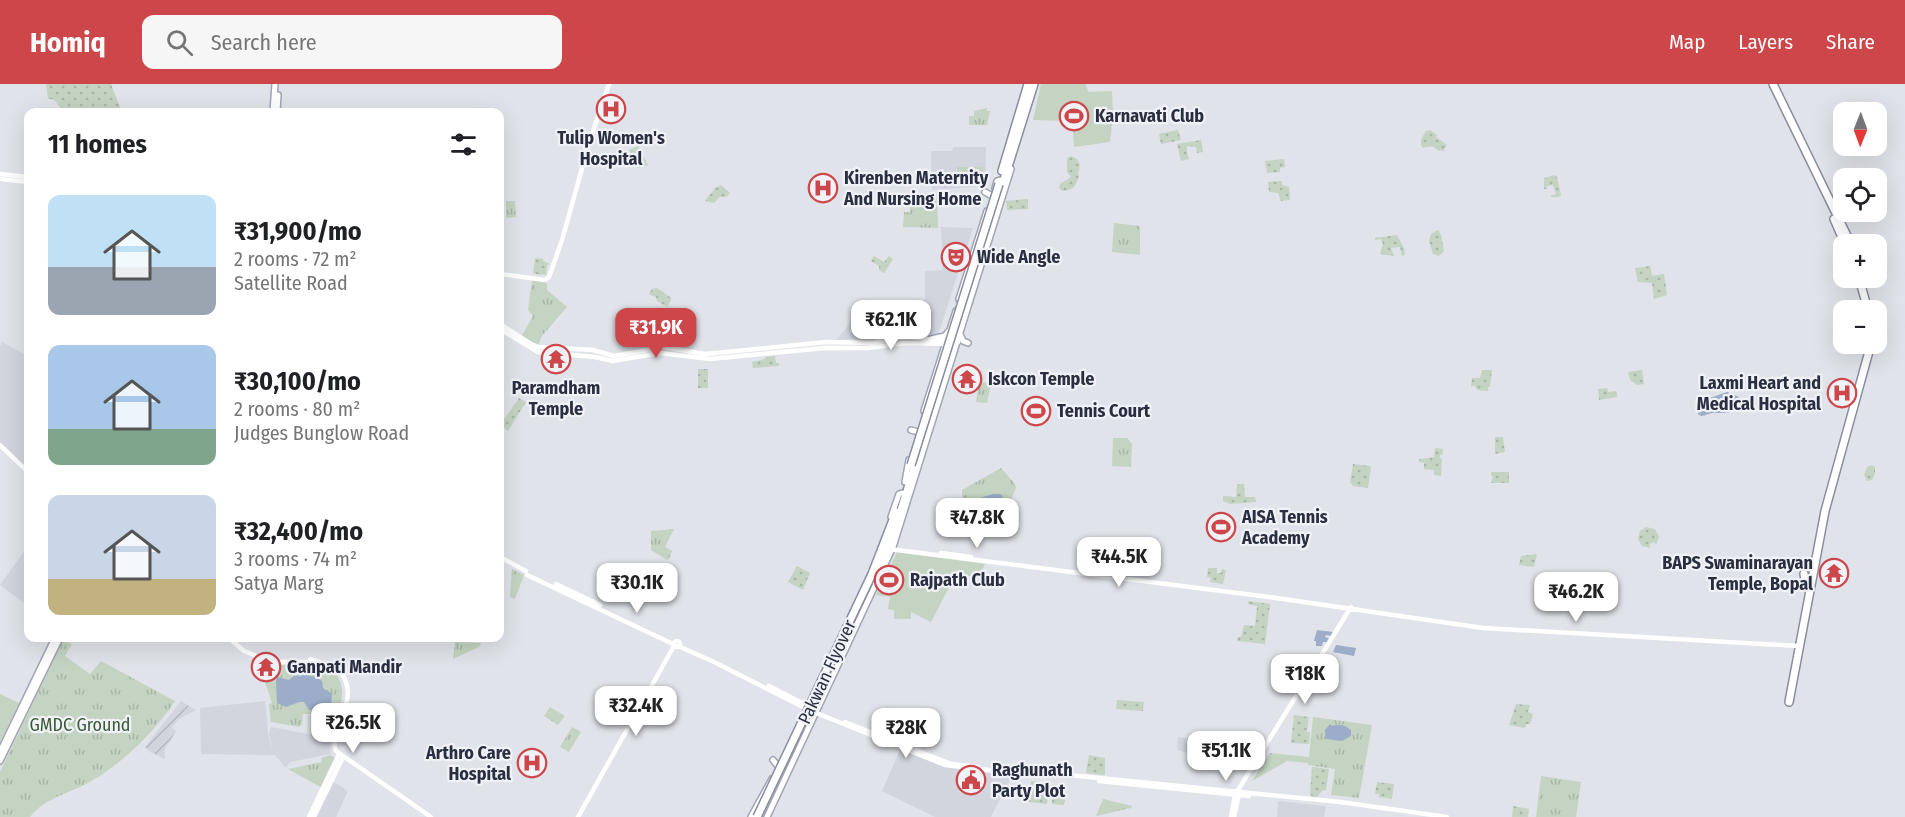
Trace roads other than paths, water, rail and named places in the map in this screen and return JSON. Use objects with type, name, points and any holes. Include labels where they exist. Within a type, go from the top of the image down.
[{"type":"highway","points":[[906,495],[913,465],[1028,84]]},
{"type":"highway","points":[[999,183],[1013,153],[1034,84]]},
{"type":"highway","points":[[1768,84],[1802,146],[1841,234]]},
{"type":"highway","points":[[1773,84],[1846,234]]},
{"type":"highway","points":[[1787,702],[1827,488],[1867,354]]},
{"type":"highway","points":[[906,495],[905,482],[913,465]]},
{"type":"highway","name":"Pakwan Flyover","points":[[873,577],[891,523],[906,495]]},
{"type":"highway","name":"Pakwan Flyover","points":[[759,817],[873,577],[891,548],[906,495]]},
{"type":"highway","points":[[1797,644],[1806,584],[1812,565]]},
{"type":"highway","points":[[1806,584],[1812,565]]},
{"type":"main road","points":[[275,108],[276,84]]},
{"type":"main road","points":[[504,273],[546,276],[556,255],[608,84]]},
{"type":"main road","points":[[906,495],[953,366],[954,354],[1012,165],[1013,153]]},
{"type":"main road","points":[[0,174],[24,177]]},
{"type":"main road","points":[[0,179],[24,182]]},
{"type":"main road","points":[[905,482],[908,464],[949,331],[992,196],[999,183],[989,181]]},
{"type":"main road","points":[[986,192],[992,196]]},
{"type":"main road","points":[[951,299],[959,300]]},
{"type":"main road","points":[[504,327],[539,347],[593,350],[615,356],[664,347],[711,354],[826,342],[871,343],[906,337],[957,344]]},
{"type":"main road","points":[[504,331],[538,352],[614,361],[660,353],[710,359],[825,348],[868,348],[902,343],[939,345],[946,342]]},
{"type":"main road","points":[[949,331],[960,334]]},
{"type":"main road","points":[[931,339],[945,336],[949,331]]},
{"type":"main road","points":[[954,354],[968,345],[960,334]]},
{"type":"main road","points":[[911,430],[918,432]]},
{"type":"main road","points":[[0,446],[24,469]]},
{"type":"main road","points":[[759,817],[764,794],[861,593],[891,523]]},
{"type":"main road","points":[[759,817],[771,806],[817,714],[891,548],[1503,630],[1797,644]]},
{"type":"main road","points":[[504,560],[676,645],[799,701],[817,714],[951,764],[1315,801],[1431,817]]},
{"type":"main road","points":[[1238,793],[1246,784],[1352,609]]},
{"type":"main road","points":[[1233,817],[1238,793],[1352,609]]},
{"type":"main road","points":[[0,752],[53,642]]},
{"type":"main road","points":[[0,761],[58,642]]},
{"type":"main road","points":[[235,642],[244,651],[259,657],[280,662],[312,662],[337,671],[342,683],[344,701],[332,739],[332,750],[426,817]]},
{"type":"main road","points":[[676,645],[807,705]]},
{"type":"main road","points":[[579,817],[676,645]]},
{"type":"main road","points":[[799,721],[810,725]]},
{"type":"main road","points":[[309,817],[340,757]]},
{"type":"main road","points":[[314,817],[340,757]]},
{"type":"main road","points":[[340,757],[431,817]]},
{"type":"main road","points":[[773,760],[778,766]]},
{"type":"main road","points":[[1246,784],[1250,793]]},
{"type":"main road","points":[[1238,793],[1340,802],[1447,817]]},
{"type":"water","points":[[1727,392],[1739,397],[1734,410],[1703,416],[1698,414],[1700,404]]},
{"type":"water","points":[[1001,494],[1004,505],[1001,516],[982,517],[969,512],[966,508],[968,501]]},
{"type":"water","points":[[1317,630],[1333,632],[1331,636],[1326,635],[1325,637],[1330,639],[1328,642],[1323,642],[1322,646],[1316,646],[1316,641],[1314,641]]},
{"type":"water","points":[[1336,645],[1356,648],[1354,656],[1333,652]]},
{"type":"water","points":[[306,675],[322,681],[323,688],[332,694],[331,708],[309,710],[304,702],[286,707],[277,703],[277,677],[289,680],[294,676]]},
{"type":"water","points":[[1330,724],[1347,727],[1351,730],[1351,736],[1342,741],[1326,739],[1325,730]]},
{"type":"place","name":"Tulip Women's Hospital","points":[[611,109]]},
{"type":"place","name":"Karnavati Club","points":[[1074,116]]},
{"type":"place","name":"Kirenben Maternity And Nursing Home","points":[[823,188]]},
{"type":"place","name":"Wide Angle","points":[[956,257]]},
{"type":"place","name":"Paramdham Temple","points":[[556,359]]},
{"type":"place","name":"Iskcon Temple","points":[[967,379]]},
{"type":"place","name":"Laxmi Heart and Medical Hospital","points":[[1842,393]]},
{"type":"place","name":"Tennis Court","points":[[1036,411]]},
{"type":"place","name":"AISA Tennis Academy","points":[[1221,527]]},
{"type":"place","name":"BAPS Swaminarayan Temple, Bopal","points":[[1834,573]]},
{"type":"place","name":"Rajpath Club","points":[[889,580]]},
{"type":"place","name":"Ganpati Mandir","points":[[266,667]]},
{"type":"place","name":"Arthro Care Hospital","points":[[532,763]]},
{"type":"place","name":"Raghunath Party Plot","points":[[971,780]]},
{"type":"park label","name":"GMDC Ground","points":[[80,725]]}]
